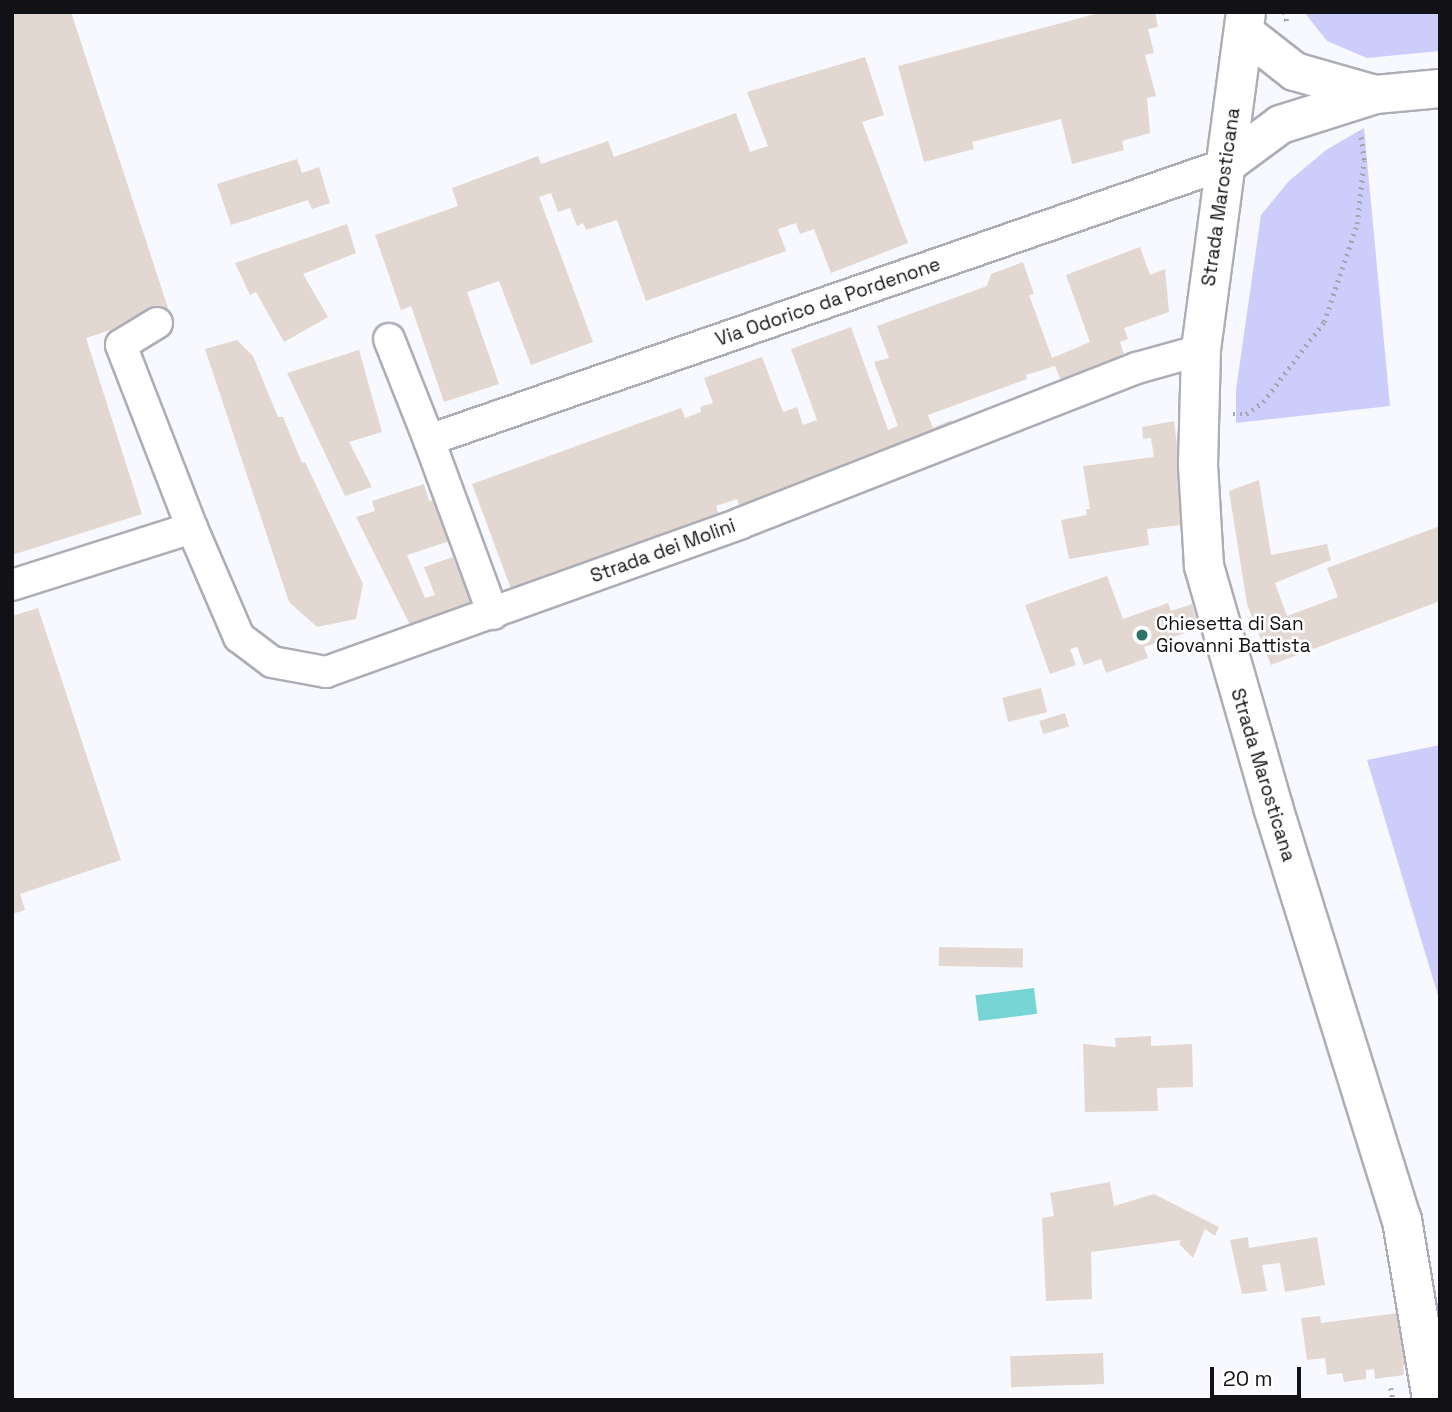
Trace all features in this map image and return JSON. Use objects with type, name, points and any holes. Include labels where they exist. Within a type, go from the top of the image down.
[{"type":"main road","name":"Strada Marosticana","points":[[1245,22],[1201,350],[1200,536],[1219,628],[1402,1220],[1432,1400]]},
{"type":"street","points":[[1245,22],[1294,71],[1365,97]]},
{"type":"street","points":[[1226,164],[1280,124],[1365,97],[1440,88]]},
{"type":"street","name":"Via Odorico da Pordenone","points":[[429,440],[1226,164]]},
{"type":"street","name":"Strada dei Molini","points":[[157,323],[121,345],[192,527],[239,637],[272,662],[326,672],[493,614],[947,444],[1137,368],[1201,350]]},
{"type":"street","points":[[389,340],[493,614]]},
{"type":"street","points":[[12,585],[192,527]]},
{"type":"path","points":[[1199,413],[1246,414],[1263,402],[1324,321],[1357,224],[1364,160],[1365,97]]},
{"type":"path","points":[[1391,1388],[1393,1400]]},
{"type":"shaded area","points":[[1304,12],[1440,12],[1440,51],[1367,58],[1327,41]]},
{"type":"shaded area","points":[[1364,128],[1390,406],[1236,423],[1236,390],[1261,215],[1289,181],[1326,150]]},
{"type":"shaded area","points":[[1440,745],[1440,1002],[1367,760]]},
{"type":"shaded area","points":[[1034,988],[1037,1014],[979,1021],[975,995]]},
{"type":"building","points":[[12,12],[71,12],[169,311],[86,338],[142,514],[12,555]]},
{"type":"building","points":[[1103,12],[1155,12],[1158,27],[1148,29],[1154,53],[1145,55],[1156,96],[1147,98],[1150,133],[1122,141],[1124,150],[1072,164],[1061,119],[972,142],[974,149],[924,162],[898,66]]},
{"type":"building","points":[[865,57],[884,115],[862,122],[908,243],[831,273],[814,229],[800,234],[796,223],[778,229],[786,251],[646,301],[617,220],[586,230],[583,223],[577,226],[570,208],[558,212],[551,193],[539,197],[593,342],[531,365],[499,281],[467,292],[499,384],[444,402],[411,306],[401,310],[375,235],[458,206],[452,188],[538,156],[541,164],[608,141],[614,157],[736,113],[750,152],[768,146],[747,92]]},
{"type":"building","points":[[297,159],[302,173],[319,167],[330,203],[312,209],[308,200],[231,225],[217,184]]},
{"type":"building","points":[[347,224],[356,253],[303,274],[328,317],[284,342],[256,292],[250,295],[235,263]]},
{"type":"building","points":[[1140,247],[1150,275],[1165,269],[1169,312],[1124,328],[1128,339],[1120,342],[1124,354],[1063,385],[1055,366],[1026,375],[1027,379],[928,415],[933,428],[951,420],[957,435],[743,517],[737,499],[716,506],[722,524],[514,597],[472,484],[681,408],[685,418],[701,412],[700,407],[713,403],[704,378],[762,357],[783,412],[797,407],[803,425],[817,420],[791,349],[851,327],[888,430],[898,426],[874,362],[889,358],[877,326],[987,286],[991,274],[1023,262],[1034,294],[1029,295],[1052,358],[1090,342],[1066,275]]},
{"type":"building","points":[[237,340],[253,356],[278,417],[283,417],[302,463],[305,462],[363,584],[356,619],[317,627],[289,602],[205,349]]},
{"type":"building","points":[[359,350],[382,432],[349,442],[372,487],[345,496],[287,373]]},
{"type":"building","points":[[1174,421],[1184,503],[1179,504],[1182,525],[1147,529],[1149,545],[1069,559],[1061,520],[1087,515],[1086,509],[1090,509],[1083,466],[1154,457],[1151,438],[1143,439],[1142,427]]},
{"type":"building","points":[[1259,480],[1271,555],[1327,544],[1331,560],[1275,583],[1287,616],[1338,597],[1327,568],[1440,526],[1440,601],[1271,665],[1247,604],[1229,491]]},
{"type":"building","points":[[424,484],[429,501],[437,499],[450,541],[407,555],[425,598],[435,595],[424,567],[453,557],[475,612],[415,635],[356,517],[375,511],[372,501]]},
{"type":"building","points":[[1107,576],[1123,619],[1168,603],[1171,611],[1192,604],[1198,623],[1184,628],[1185,633],[1144,647],[1148,658],[1106,673],[1101,659],[1084,665],[1077,647],[1070,649],[1076,665],[1050,674],[1025,605]]},
{"type":"building","points":[[38,608],[121,860],[20,894],[25,910],[12,914],[12,616]]},
{"type":"building","points":[[1041,688],[1047,712],[1008,722],[1002,698]]},
{"type":"building","points":[[1065,713],[1069,726],[1043,734],[1039,721]]},
{"type":"building","points":[[939,947],[1023,948],[1023,967],[939,966]]},
{"type":"building","points":[[1151,1036],[1151,1046],[1192,1044],[1193,1087],[1157,1088],[1158,1111],[1085,1112],[1083,1044],[1116,1047],[1115,1038]]},
{"type":"building","points":[[1110,1182],[1114,1206],[1154,1194],[1219,1227],[1215,1236],[1205,1229],[1193,1258],[1179,1244],[1181,1240],[1091,1252],[1092,1299],[1046,1301],[1042,1218],[1054,1216],[1050,1193]]},
{"type":"building","points":[[1248,1237],[1249,1248],[1317,1237],[1325,1285],[1285,1292],[1280,1263],[1262,1265],[1267,1291],[1242,1294],[1230,1240]]},
{"type":"building","points":[[1406,1312],[1412,1364],[1403,1366],[1404,1375],[1375,1379],[1374,1369],[1366,1370],[1366,1379],[1344,1382],[1342,1373],[1327,1375],[1325,1358],[1307,1360],[1301,1318],[1320,1316],[1321,1323]]},
{"type":"building","points":[[1103,1353],[1104,1384],[1011,1387],[1010,1356]]},
{"type":"place","name":"Chiesetta di San Giovanni Battista","points":[[1142,635]]}]
